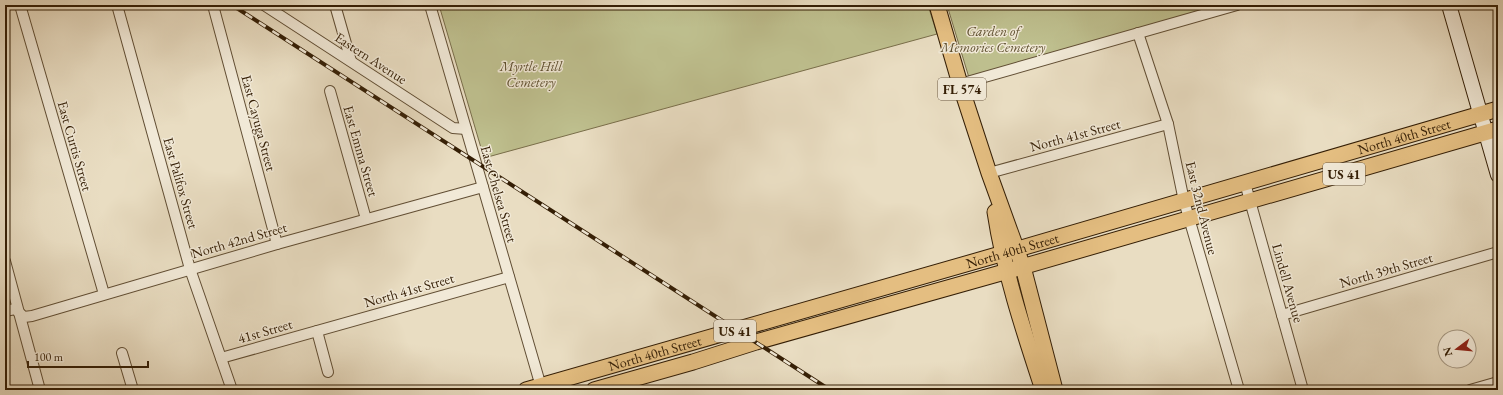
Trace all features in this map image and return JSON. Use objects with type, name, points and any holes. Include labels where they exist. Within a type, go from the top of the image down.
[{"type":"main road","name":"FL 574","points":[[938,5],[960,84],[989,173],[1010,251],[1008,271],[1029,348],[1043,390]]},
{"type":"main road","name":"North 40th Street","points":[[526,390],[541,388],[1498,109]]},
{"type":"main road","name":"North 40th Street","points":[[594,390],[693,362],[756,342],[1023,267],[1492,131]]},
{"type":"main road","name":"FL 574","points":[[1010,251],[1023,267],[1055,390]]},
{"type":"street","name":"East Curtis Street","points":[[20,5],[104,294]]},
{"type":"street","name":"East Palifox Street","points":[[116,5],[190,269],[232,390]]},
{"type":"street","name":"Eastern Avenue","points":[[264,5],[453,128],[466,129]]},
{"type":"street","points":[[335,5],[351,61]]},
{"type":"street","name":"East Chelsea Street","points":[[430,5],[541,388]]},
{"type":"street","points":[[960,84],[1237,5]]},
{"type":"street","points":[[1449,5],[1481,114],[1492,131],[1498,175]]},
{"type":"street","name":"East Cayuga Street","points":[[214,10],[277,244]]},
{"type":"street","name":"East 32nd Avenue","points":[[1138,33],[1168,124],[1184,201],[1239,390]]},
{"type":"street","name":"East Emma Street","points":[[330,91],[366,219]]},
{"type":"street","name":"North 41st Street","points":[[989,173],[1168,124]]},
{"type":"street","points":[[1361,149],[1367,168]]},
{"type":"street","name":"Lindell Avenue","points":[[1245,183],[1303,390]]},
{"type":"street","name":"North 42nd Street","points":[[5,311],[15,309],[24,316],[32,316],[277,244],[483,187]]},
{"type":"street","name":"North 39th Street","points":[[1282,315],[1498,252]]},
{"type":"street","points":[[5,261],[40,390]]},
{"type":"street","name":"North 41st Street","points":[[317,331],[509,277]]},
{"type":"street","points":[[853,297],[858,314]]},
{"type":"street","points":[[317,331],[328,372]]},
{"type":"street","name":"41st Street","points":[[221,358],[317,331]]},
{"type":"street","points":[[688,344],[693,362]]},
{"type":"street","points":[[122,353],[133,390]]},
{"type":"street","points":[[1470,390],[1498,382]]},
{"type":"green space","name":"Myrtle Hill Cemetery","points":[[439,5],[928,5],[937,34],[484,158]]},
{"type":"green space","name":"Garden of Memories Cemetery","points":[[947,5],[1237,5],[970,81]]},
{"type":"railway","points":[[232,5],[830,390]]}]
